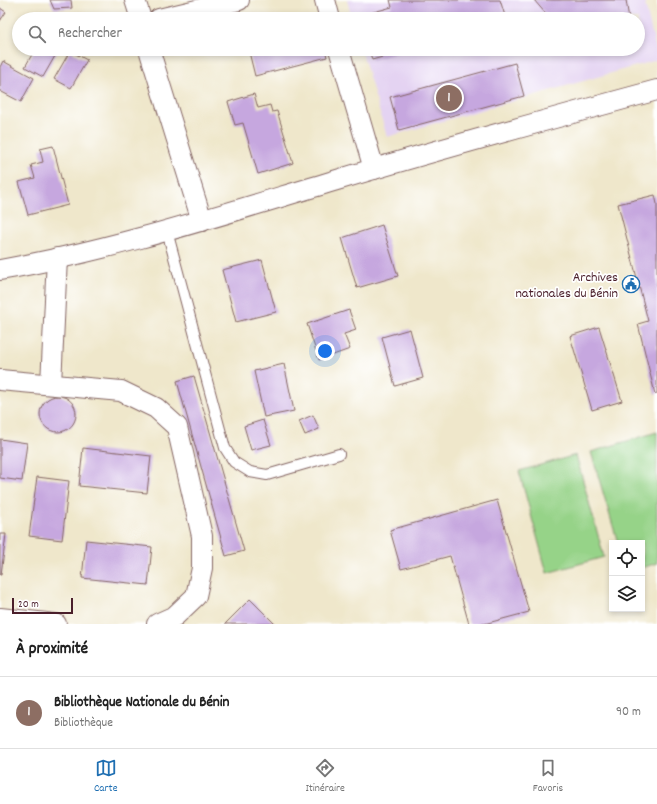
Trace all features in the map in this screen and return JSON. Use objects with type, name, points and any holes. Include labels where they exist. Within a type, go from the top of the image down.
[{"type":"street","points":[[136,0],[139,12]]},
{"type":"street","points":[[188,12],[239,0]]},
{"type":"street","points":[[324,0],[328,12]]},
{"type":"street","points":[[152,56],[202,221]]},
{"type":"street","points":[[341,56],[374,169]]},
{"type":"street","points":[[0,270],[57,258],[167,231],[374,169],[657,90]]},
{"type":"street","points":[[51,384],[57,258]]},
{"type":"street","points":[[0,380],[121,391],[156,408],[177,427],[202,536],[202,568],[196,596],[175,616],[157,624]]},
{"type":"street","points":[[0,618],[56,624]]},
{"type":"lane","points":[[167,231],[225,448],[234,462],[250,472],[267,475],[339,454]]},
{"type":"shaded area","points":[[347,0],[644,0],[657,53],[657,60],[387,137],[363,56],[645,56],[645,12],[350,12]]},
{"type":"green space","points":[[657,432],[657,563],[645,567],[645,540],[617,540],[591,452]]},
{"type":"green space","points":[[576,455],[604,557],[547,573],[519,471]]},
{"type":"building","points":[[50,0],[71,0],[72,8],[54,9]]},
{"type":"building","points":[[390,0],[500,0],[504,12],[374,12],[392,7]]},
{"type":"building","points":[[534,0],[626,0],[628,12],[544,12]]},
{"type":"building","points":[[0,8],[6,12],[0,21]]},
{"type":"building","points":[[31,56],[55,56],[43,77],[25,67]]},
{"type":"building","points":[[67,56],[79,56],[87,60],[71,88],[54,79]]},
{"type":"building","points":[[250,56],[327,56],[327,57],[255,76]]},
{"type":"building","points":[[371,56],[386,56],[372,60]]},
{"type":"building","points":[[3,61],[34,78],[21,102],[0,91],[0,67]]},
{"type":"building","points":[[515,63],[524,96],[399,130],[390,97]]},
{"type":"building","points":[[254,94],[258,108],[270,105],[272,112],[277,111],[293,163],[258,174],[243,123],[235,125],[228,102]]},
{"type":"building","points":[[53,146],[68,205],[28,215],[19,182],[35,178],[31,165],[43,162],[40,149]]},
{"type":"building","points":[[655,195],[657,204],[657,393],[655,394],[638,324],[648,321],[618,204]]},
{"type":"building","points":[[382,225],[398,276],[357,288],[342,238]]},
{"type":"building","points":[[262,260],[276,312],[236,322],[222,270]]},
{"type":"building","points":[[349,310],[356,330],[344,334],[350,349],[319,360],[307,324]]},
{"type":"building","points":[[599,327],[622,401],[592,410],[570,336]]},
{"type":"building","points":[[410,329],[423,378],[395,386],[382,337]]},
{"type":"building","points":[[284,364],[294,411],[264,417],[254,371]]},
{"type":"building","points":[[194,376],[244,551],[226,556],[177,381]]},
{"type":"building","points":[[62,396],[71,401],[75,407],[75,421],[71,427],[62,432],[54,432],[45,427],[41,421],[40,410],[45,401],[51,397]]},
{"type":"building","points":[[313,415],[319,429],[305,435],[299,421]]},
{"type":"building","points":[[263,420],[271,445],[251,450],[244,426]]},
{"type":"building","points":[[0,439],[27,443],[22,481],[0,478]]},
{"type":"building","points":[[83,448],[151,456],[147,493],[79,486]]},
{"type":"building","points":[[37,477],[69,481],[62,540],[29,536]]},
{"type":"building","points":[[497,500],[529,612],[484,624],[469,624],[450,556],[401,569],[390,530]]},
{"type":"building","points":[[0,534],[6,534],[1,575],[0,575]]},
{"type":"building","points":[[86,540],[152,547],[148,585],[82,578]]},
{"type":"building","points":[[250,599],[275,624],[225,624]]},
{"type":"place","name":"Bibliothèque Nationale du Bénin","points":[[449,98]]},
{"type":"place","name":"Archives nationales du Bénin","points":[[631,284]]}]
